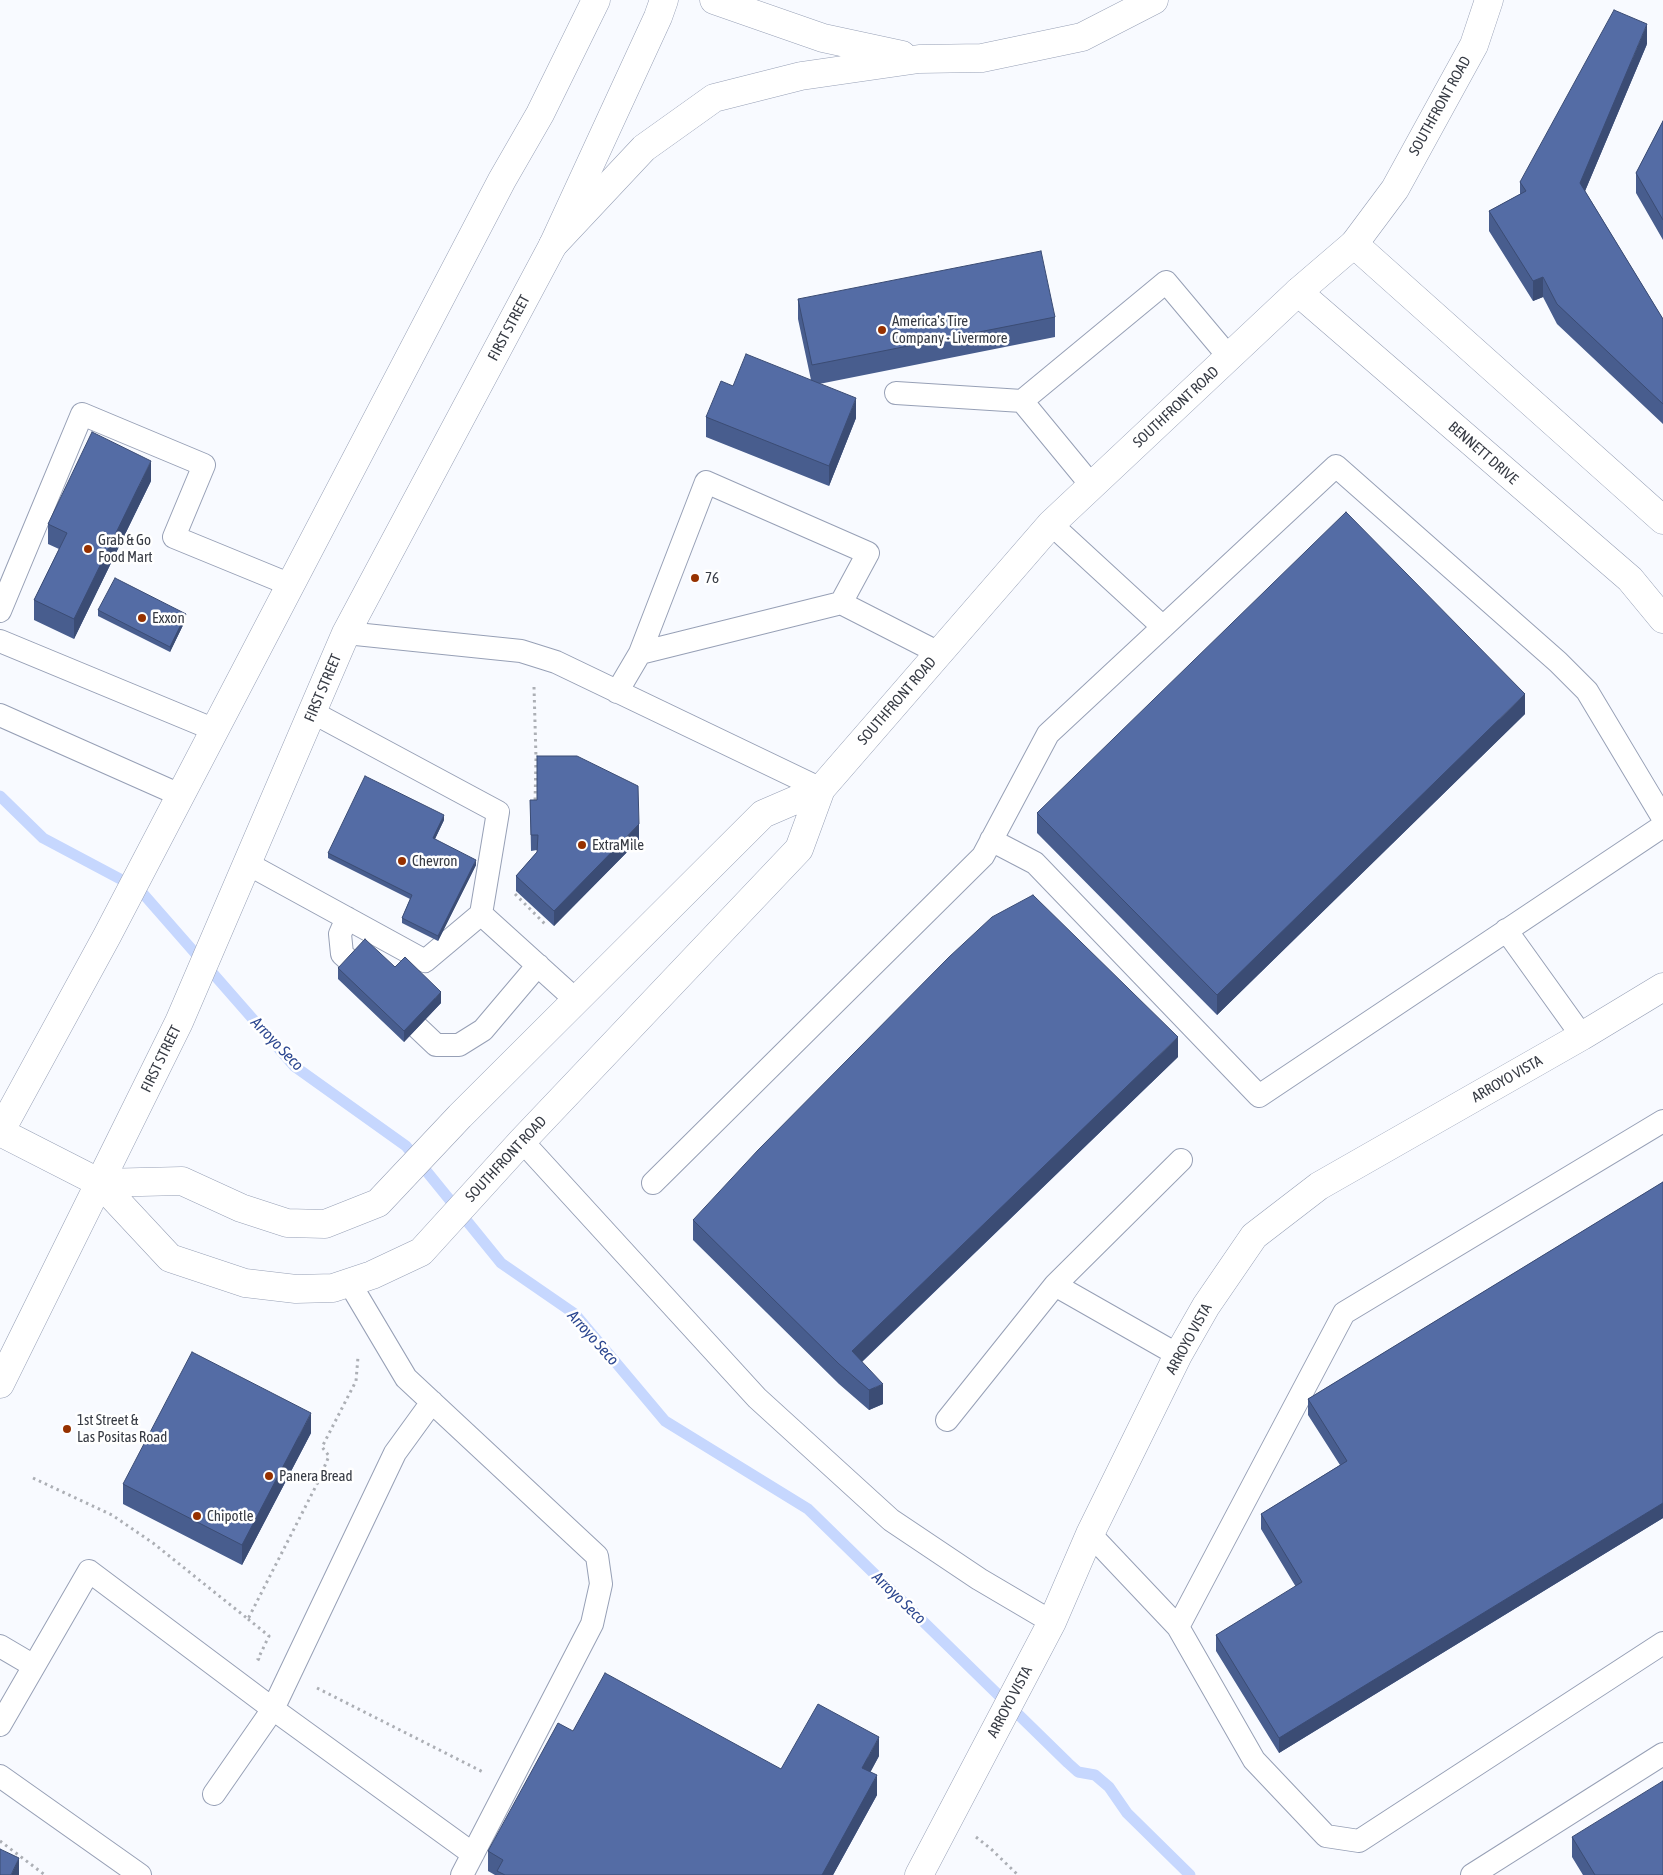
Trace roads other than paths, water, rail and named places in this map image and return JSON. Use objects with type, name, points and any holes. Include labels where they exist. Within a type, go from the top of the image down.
[{"type":"main road","points":[[0,1132],[107,936],[497,189],[540,114],[596,0]]},
{"type":"main road","name":"FIRST STREET","points":[[0,1384],[179,1022],[346,633],[553,245],[658,17],[664,0]]},
{"type":"main road","points":[[714,0],[823,38],[919,59]]},
{"type":"main road","points":[[553,245],[644,148],[714,98],[800,76],[919,59],[982,58],[1082,37],[1154,0]]},
{"type":"main road","name":"SOUTHFRONT ROAD","points":[[0,1132],[100,1182],[170,1258],[245,1283],[296,1290],[333,1288],[372,1275],[421,1252],[517,1146],[799,849],[821,789],[1051,524],[1298,292],[1354,244],[1395,189],[1474,45],[1489,0]]},
{"type":"main road","points":[[1354,244],[1663,520]]},
{"type":"main road","name":"BENNETT DRIVE","points":[[1298,292],[1630,580],[1663,619]]},
{"type":"main road","name":"SOUTHFRONT ROAD","points":[[100,1182],[164,1183],[182,1181],[241,1208],[287,1224],[325,1224],[378,1203],[460,1116],[763,814],[821,789]]},
{"type":"main road","name":"ARROYO VISTA","points":[[919,1875],[1052,1622],[1090,1534],[1178,1355],[1206,1306],[1254,1236],[1319,1186],[1582,1036],[1663,987]]},
{"type":"lane","points":[[896,393],[1022,401],[1166,282],[1229,357]]},
{"type":"lane","points":[[1022,401],[1092,486]]},
{"type":"lane","points":[[0,611],[82,414],[204,464],[174,537],[291,585]]},
{"type":"lane","points":[[653,1183],[983,856],[1048,734],[1336,466],[1588,691],[1663,818]]},
{"type":"lane","points":[[617,692],[640,653],[706,482],[868,553],[841,603]]},
{"type":"lane","points":[[1051,524],[1163,627]]},
{"type":"lane","points":[[640,653],[841,603],[939,653]]},
{"type":"lane","points":[[346,633],[521,651],[556,662],[821,789]]},
{"type":"lane","points":[[0,641],[215,730]]},
{"type":"lane","points":[[244,873],[347,918],[425,961],[481,914],[498,812],[312,712]]},
{"type":"lane","points":[[0,714],[180,795]]},
{"type":"lane","points":[[991,840],[1035,863],[1259,1096],[1663,826]]},
{"type":"lane","points":[[481,914],[576,1000]]},
{"type":"lane","points":[[347,918],[340,934],[342,954],[352,963]]},
{"type":"lane","points":[[1506,930],[1582,1036]]},
{"type":"lane","points":[[417,1027],[436,1045],[459,1045],[483,1030],[538,965]]},
{"type":"lane","points":[[1178,1627],[1344,1313],[1663,1121]]},
{"type":"lane","points":[[517,1146],[756,1398],[891,1520],[979,1578],[1052,1622]]},
{"type":"lane","points":[[947,1420],[1055,1285],[1181,1160]]},
{"type":"lane","points":[[349,1282],[406,1378],[597,1556],[601,1584],[592,1624],[462,1875]]},
{"type":"lane","points":[[1055,1285],[1178,1355]]},
{"type":"lane","points":[[214,1794],[273,1709],[395,1453],[432,1402]]},
{"type":"lane","points":[[1090,1534],[1178,1627],[1254,1760],[1326,1836],[1359,1841],[1663,1643]]},
{"type":"lane","points":[[0,1724],[89,1571],[273,1709],[473,1854]]},
{"type":"lane","points":[[0,1646],[34,1666]]},
{"type":"lane","points":[[1472,1875],[1663,1754]]},
{"type":"lane","points":[[0,1776],[140,1875]]},
{"type":"waterway","name":"Arroyo Seco","points":[[0,796],[43,838],[139,889],[294,1066],[406,1146],[501,1263],[575,1314],[665,1421],[808,1509],[1068,1763],[1078,1772],[1095,1775],[1109,1787],[1127,1813],[1190,1875]]},
{"type":"place","name":"America's Tire Company - Livermore","points":[[882,330]]},
{"type":"place","name":"Grab & Go Food Mart","points":[[88,549]]},
{"type":"place","name":"76","points":[[695,578]]},
{"type":"place","name":"Exxon","points":[[142,618]]},
{"type":"place","name":"ExtraMile","points":[[582,845]]},
{"type":"place","name":"Chevron","points":[[402,861]]},
{"type":"place","name":"1st Street & Las Positas Road","points":[[67,1429]]},
{"type":"place","name":"Panera Bread","points":[[269,1476]]},
{"type":"place","name":"Chipotle","points":[[197,1516]]}]
